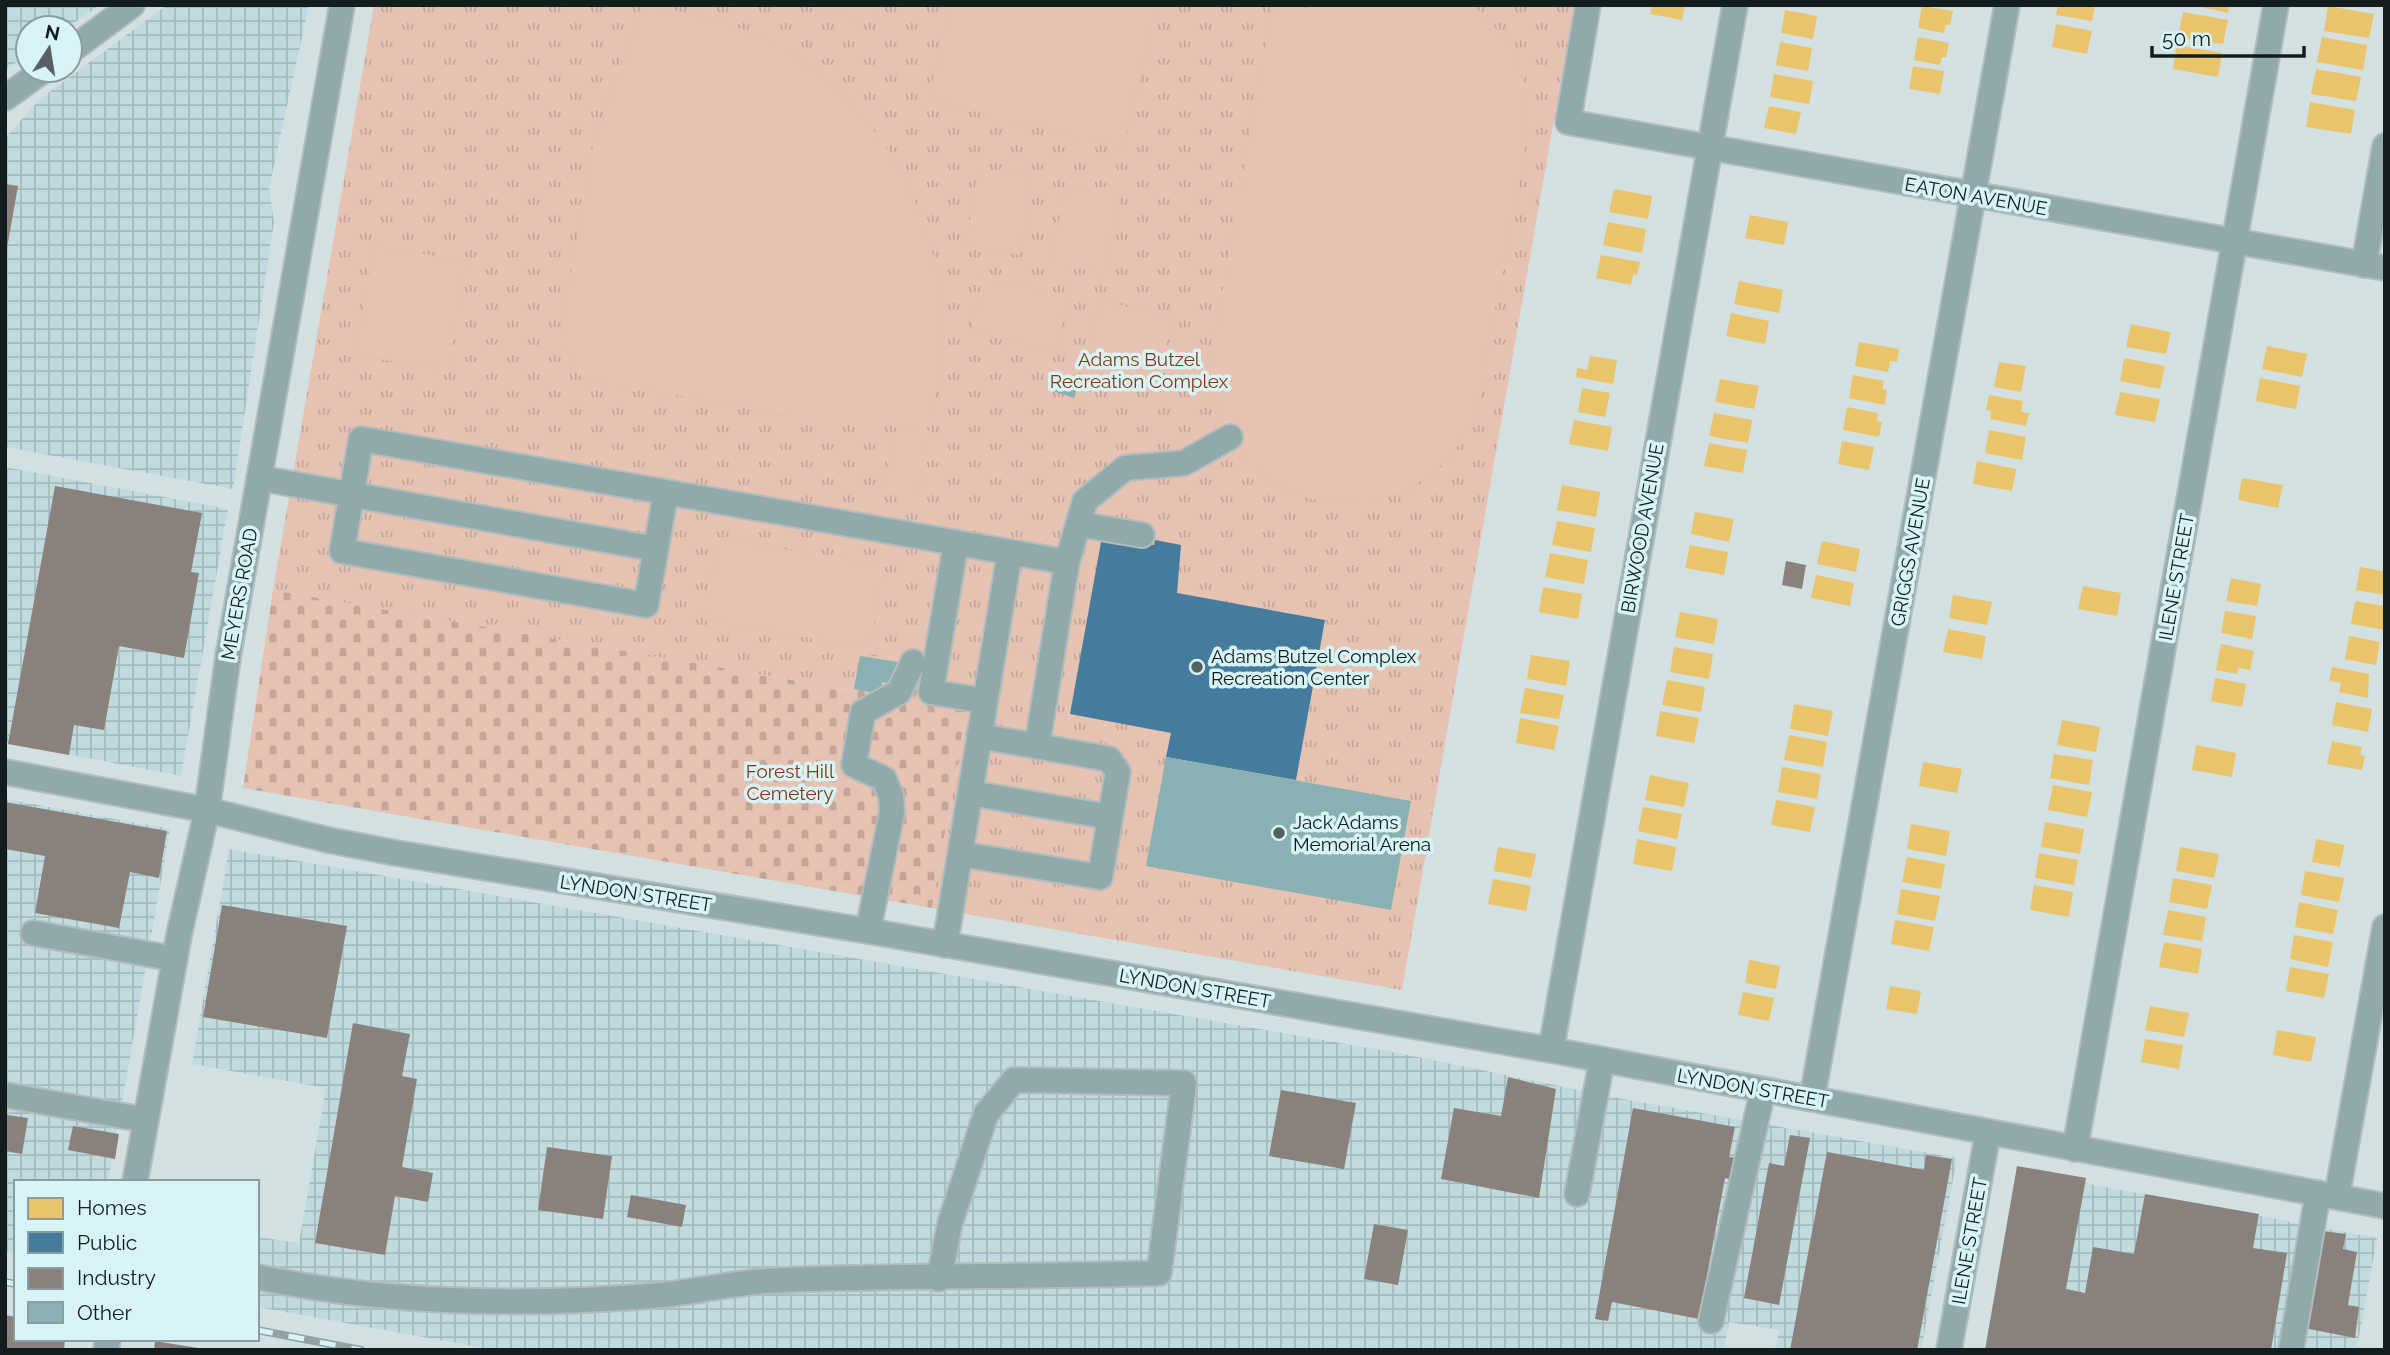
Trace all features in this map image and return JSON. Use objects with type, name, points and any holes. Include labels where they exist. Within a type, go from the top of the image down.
[{"type":"street","points":[[84,41],[132,5]]},
{"type":"street","name":"MEYERS ROAD","points":[[135,1180],[175,959],[207,810],[228,657],[342,5]]},
{"type":"street","name":"EATON AVENUE","points":[[1588,5],[1568,122],[2374,267]]},
{"type":"street","name":"BIRWOOD AVENUE","points":[[1551,1050],[1735,5]]},
{"type":"street","name":"GRIGGS AVENUE","points":[[1812,1099],[2007,5]]},
{"type":"street","name":"ILENE STREET","points":[[2076,1149],[2276,5]]},
{"type":"street","points":[[5,98],[24,84]]},
{"type":"street","points":[[2374,267],[2385,146]]},
{"type":"street","points":[[1037,746],[1067,562],[1085,501],[1125,468],[1184,463],[1230,437]]},
{"type":"street","points":[[666,492],[646,605],[342,551],[361,439],[666,492],[956,543],[1067,562]]},
{"type":"street","points":[[259,478],[656,549]]},
{"type":"street","points":[[1078,524],[1142,535]]},
{"type":"street","points":[[956,543],[931,692],[985,701]]},
{"type":"street","points":[[945,944],[1010,552]]},
{"type":"street","points":[[869,931],[892,812],[891,796],[884,779],[854,765],[865,702],[899,692],[913,662]]},
{"type":"street","points":[[960,854],[1100,877],[1118,772],[1109,758],[979,736]]},
{"type":"street","name":"LYNDON STREET","points":[[5,772],[207,810],[382,851],[869,931],[1551,1050],[2385,1206]]},
{"type":"street","points":[[970,793],[1110,817]]},
{"type":"street","points":[[2291,1350],[2385,927]]},
{"type":"street","points":[[33,933],[175,959]]},
{"type":"street","points":[[1577,1194],[1602,1060]]},
{"type":"street","points":[[259,1277],[309,1288],[485,1303],[652,1296],[781,1280],[939,1279],[1159,1273],[1184,1083],[1014,1080],[986,1114],[950,1223],[939,1279]]},
{"type":"street","points":[[1711,1321],[1763,1090]]},
{"type":"street","points":[[5,1095],[146,1121]]},
{"type":"street","name":"ILENE STREET","points":[[1949,1350],[1988,1132]]},
{"type":"shaded area","points":[[5,5],[100,5],[84,16],[84,14],[14,14],[14,64],[5,70]]},
{"type":"shaded area","points":[[167,5],[309,5],[269,188],[274,222],[233,489],[5,447],[5,138],[40,99],[60,84],[84,84],[84,66]]},
{"type":"shaded area","points":[[5,467],[228,509],[181,776],[5,742]]},
{"type":"shaded area","points":[[5,799],[170,829],[108,1180],[14,1180],[14,1253],[5,1251]]},
{"type":"shaded area","points":[[229,849],[1403,1054],[1623,1099],[1957,1158],[1921,1350],[1774,1350],[1780,1330],[1729,1322],[1724,1350],[495,1350],[259,1307],[259,1237],[299,1243],[326,1088],[192,1064]]},
{"type":"shaded area","points":[[2030,1173],[2377,1238],[2357,1347],[2369,1350],[1997,1350]]},
{"type":"green space","name":"Adams Butzel Recreation Complex","points":[[374,5],[1574,5],[1402,990],[932,908],[966,711],[914,702],[921,663],[858,652],[851,690],[273,590]]},
{"type":"green space","points":[[643,5],[721,22],[765,39],[806,64],[843,95],[875,132],[901,173],[921,217],[935,263],[942,311],[942,359],[930,416],[793,416],[583,379],[559,342],[595,135]]},
{"type":"green space","points":[[801,5],[878,5],[874,22]]},
{"type":"green space","points":[[951,5],[1158,5],[1123,147],[928,100]]},
{"type":"green space","points":[[1273,5],[1307,8],[1311,5],[1472,5],[1499,32],[1523,81],[1528,118],[1527,138],[1482,387],[1474,416],[1460,443],[1434,471],[1404,491],[1370,501],[1335,503],[1300,495],[1269,479],[1242,455],[1222,422],[1214,393],[1213,344]]},
{"type":"green space","points":[[978,168],[1032,176],[1020,255],[966,247]]},
{"type":"green space","points":[[1067,183],[1121,194],[1104,274],[1050,263]]},
{"type":"green space","points":[[374,246],[466,261],[448,370],[355,355]]},
{"type":"green space","points":[[983,277],[1069,296],[1056,351],[971,332]]},
{"type":"green space","points":[[1099,300],[1173,317],[1160,375],[1085,358]]},
{"type":"green space","points":[[897,425],[930,431],[919,489],[886,483]]},
{"type":"green space","points":[[718,538],[884,566],[870,648],[703,620]]},
{"type":"green space","name":"Forest Hill Cemetery","points":[[273,590],[850,690],[858,652],[921,663],[966,711],[932,908],[243,788]]},
{"type":"building: Homes","points":[[1652,5],[1685,5],[1682,20],[1650,14]]},
{"type":"building: Homes","points":[[2058,5],[2095,5],[2092,21],[2056,15]]},
{"type":"building: Homes","points":[[2192,5],[2229,5],[2228,13]]},
{"type":"building: Homes","points":[[1922,6],[1953,11],[1950,25],[1946,25],[1944,33],[1918,28]]},
{"type":"building: Homes","points":[[2328,6],[2374,14],[2369,38],[2324,31]]},
{"type":"building: Homes","points":[[1785,10],[1817,16],[1813,39],[1781,33]]},
{"type":"building: Homes","points":[[2183,12],[2228,20],[2223,44],[2178,37]]},
{"type":"building: Homes","points":[[2056,24],[2092,31],[2087,54],[2052,47]]},
{"type":"building: Homes","points":[[1918,37],[1949,43],[1946,57],[1942,57],[1940,65],[1914,60]]},
{"type":"building: Homes","points":[[2322,37],[2367,45],[2363,70],[2317,62]]},
{"type":"building: Homes","points":[[1780,42],[1812,48],[1808,71],[1776,65]]},
{"type":"building: Homes","points":[[2177,45],[2222,53],[2218,77],[2173,69]]},
{"type":"building: Homes","points":[[1913,66],[1944,71],[1940,94],[1909,89]]},
{"type":"building: Homes","points":[[2316,69],[2361,77],[2356,101],[2311,94]]},
{"type":"building: Homes","points":[[1774,74],[1813,81],[1809,104],[1770,97]]},
{"type":"building: Homes","points":[[2310,102],[2355,110],[2351,134],[2306,127]]},
{"type":"building: Homes","points":[[1769,106],[1801,112],[1796,134],[1764,128]]},
{"type":"building: Homes","points":[[1614,189],[1652,196],[1648,219],[1609,212]]},
{"type":"building: Homes","points":[[1750,215],[1788,222],[1784,245],[1745,238]]},
{"type":"building: Homes","points":[[1608,222],[1646,229],[1642,253],[1603,245]]},
{"type":"building: Homes","points":[[1601,255],[1640,262],[1637,275],[1633,274],[1631,285],[1596,278]]},
{"type":"building: Homes","points":[[1739,281],[1783,290],[1779,313],[1734,304]]},
{"type":"building: Homes","points":[[1731,313],[1769,321],[1765,344],[1726,336]]},
{"type":"building: Homes","points":[[2131,324],[2171,332],[2166,354],[2126,347]]},
{"type":"building: Homes","points":[[1859,342],[1899,349],[1897,362],[1890,361],[1888,372],[1855,366]]},
{"type":"building: Homes","points":[[2267,346],[2307,354],[2302,377],[2262,369]]},
{"type":"building: Homes","points":[[1590,356],[1617,360],[1613,384],[1576,377],[1577,368],[1587,370]]},
{"type":"building: Homes","points":[[2124,358],[2165,366],[2160,389],[2120,381]]},
{"type":"building: Homes","points":[[1999,362],[2026,366],[2021,392],[1994,387]]},
{"type":"building: Homes","points":[[1853,375],[1884,381],[1882,389],[1887,390],[1885,405],[1849,398]]},
{"type":"building: Homes","points":[[2260,378],[2300,386],[2296,409],[2256,401]]},
{"type":"building: Homes","points":[[1720,379],[1759,386],[1754,409],[1715,402]]},
{"type":"building: Homes","points":[[1582,388],[1610,393],[1605,417],[1578,412]]},
{"type":"building: Homes","points":[[2120,392],[2160,399],[2155,422],[2115,415]]},
{"type":"building: Homes","points":[[1989,395],[2023,401],[2021,412],[2029,413],[2026,426],[1990,419],[1991,411],[1986,410]]},
{"type":"building: Homes","points":[[1847,407],[1878,413],[1877,421],[1882,422],[1879,437],[1843,430]]},
{"type":"building: Homes","points":[[1714,413],[1752,420],[1748,443],[1709,436]]},
{"type":"building: Homes","points":[[1574,420],[1612,427],[1608,451],[1569,444]]},
{"type":"building: Homes","points":[[1989,430],[2026,437],[2022,460],[1985,453]]},
{"type":"building: Homes","points":[[1842,441],[1874,447],[1869,470],[1838,464]]},
{"type":"building: Homes","points":[[1709,443],[1747,450],[1743,473],[1704,466]]},
{"type":"building: Homes","points":[[1977,461],[2016,469],[2012,491],[1973,484]]},
{"type":"building: Homes","points":[[2242,478],[2283,485],[2278,508],[2238,500]]},
{"type":"building: Homes","points":[[1562,485],[1600,492],[1596,517],[1557,510]]},
{"type":"building: Homes","points":[[1695,512],[1734,519],[1729,542],[1691,534]]},
{"type":"building: Homes","points":[[1557,521],[1595,528],[1591,552],[1552,545]]},
{"type":"building: Homes","points":[[1822,541],[1860,549],[1856,572],[1817,564]]},
{"type":"building: Homes","points":[[1690,545],[1728,552],[1724,575],[1685,568]]},
{"type":"building: Homes","points":[[1550,553],[1588,560],[1584,584],[1545,577]]},
{"type":"building: Homes","points":[[2360,567],[2385,572],[2385,595],[2356,590]]},
{"type":"building: Homes","points":[[1816,575],[1854,583],[1850,606],[1811,598]]},
{"type":"building: Homes","points":[[2231,578],[2261,584],[2257,606],[2226,601]]},
{"type":"building: Homes","points":[[2083,586],[2121,593],[2117,616],[2078,609]]},
{"type":"building: Homes","points":[[1543,587],[1582,594],[1578,619],[1539,612]]},
{"type":"building: Homes","points":[[1953,595],[1992,602],[1987,625],[1949,618]]},
{"type":"building: Homes","points":[[2355,601],[2385,606],[2385,630],[2351,624]]},
{"type":"building: Homes","points":[[2225,611],[2256,616],[2252,639],[2221,633]]},
{"type":"building: Homes","points":[[1680,612],[1718,619],[1714,644],[1675,637]]},
{"type":"building: Homes","points":[[1948,629],[1986,636],[1982,659],[1943,652]]},
{"type":"building: Homes","points":[[2349,636],[2380,642],[2376,665],[2345,659]]},
{"type":"building: Homes","points":[[2221,644],[2254,651],[2250,670],[2238,668],[2237,674],[2216,670]]},
{"type":"building: Homes","points":[[1674,647],[1713,654],[1709,679],[1670,672]]},
{"type":"building: Homes","points":[[1531,655],[1570,661],[1566,686],[1527,679]]},
{"type":"building: Homes","points":[[2332,667],[2369,674],[2368,698],[2339,692],[2341,683],[2329,681]]},
{"type":"building: Homes","points":[[2215,678],[2246,684],[2242,707],[2211,701]]},
{"type":"building: Homes","points":[[1667,680],[1705,687],[1701,712],[1662,705]]},
{"type":"building: Homes","points":[[1525,688],[1564,695],[1559,719],[1520,713]]},
{"type":"building: Homes","points":[[2336,702],[2372,709],[2368,732],[2332,725]]},
{"type":"building: Homes","points":[[1794,704],[1833,711],[1828,736],[1790,729]]},
{"type":"building: Homes","points":[[1660,711],[1699,718],[1694,743],[1656,736]]},
{"type":"building: Homes","points":[[1520,718],[1559,726],[1554,750],[1516,743]]},
{"type":"building: Homes","points":[[2062,720],[2100,727],[2096,752],[2057,745]]},
{"type":"building: Homes","points":[[1789,735],[1827,742],[1823,767],[1784,760]]},
{"type":"building: Homes","points":[[2332,741],[2362,747],[2360,755],[2365,756],[2362,770],[2327,764]]},
{"type":"building: Homes","points":[[2196,745],[2236,753],[2232,777],[2192,770]]},
{"type":"building: Homes","points":[[2054,754],[2093,760],[2089,785],[2050,778]]},
{"type":"building: Homes","points":[[1923,762],[1962,769],[1957,793],[1919,786]]},
{"type":"building: Homes","points":[[1782,767],[1821,774],[1817,799],[1778,792]]},
{"type":"building: Homes","points":[[1650,775],[1689,783],[1684,807],[1645,800]]},
{"type":"building: Homes","points":[[2053,785],[2092,792],[2087,817],[2048,810]]},
{"type":"building: Homes","points":[[1776,800],[1815,807],[1810,832],[1771,825]]},
{"type":"building: Homes","points":[[1643,807],[1682,814],[1677,839],[1638,831]]},
{"type":"building: Homes","points":[[2045,822],[2084,829],[2080,854],[2041,847]]},
{"type":"building: Homes","points":[[1911,824],[1950,831],[1946,856],[1907,849]]},
{"type":"building: Homes","points":[[1637,839],[1676,847],[1672,871],[1633,864]]},
{"type":"building: Homes","points":[[2316,839],[2344,845],[2340,867],[2312,862]]},
{"type":"building: Homes","points":[[1498,847],[1536,854],[1531,878],[1494,871]]},
{"type":"building: Homes","points":[[2180,847],[2219,854],[2214,878],[2176,871]]},
{"type":"building: Homes","points":[[2039,853],[2078,860],[2074,885],[2035,878]]},
{"type":"building: Homes","points":[[1907,857],[1945,864],[1941,889],[1902,882]]},
{"type":"building: Homes","points":[[2305,871],[2344,878],[2339,902],[2301,895]]},
{"type":"building: Homes","points":[[2173,878],[2212,885],[2207,909],[2169,902]]},
{"type":"building: Homes","points":[[1493,879],[1531,886],[1526,911],[1488,904]]},
{"type":"building: Homes","points":[[2034,885],[2073,892],[2069,917],[2030,910]]},
{"type":"building: Homes","points":[[1901,889],[1940,896],[1935,921],[1897,914]]},
{"type":"building: Homes","points":[[2299,902],[2338,910],[2333,934],[2295,927]]},
{"type":"building: Homes","points":[[2168,910],[2206,917],[2202,941],[2163,935]]},
{"type":"building: Homes","points":[[1895,920],[1934,927],[1929,951],[1891,944]]},
{"type":"building: Homes","points":[[2294,935],[2333,942],[2328,967],[2290,959]]},
{"type":"building: Homes","points":[[2164,942],[2202,949],[2198,974],[2159,967]]},
{"type":"building: Homes","points":[[1749,960],[1780,966],[1776,989],[1745,983]]},
{"type":"building: Homes","points":[[2290,967],[2329,974],[2324,998],[2286,991]]},
{"type":"building: Homes","points":[[1890,986],[1921,991],[1917,1014],[1886,1009]]},
{"type":"building: Homes","points":[[1743,992],[1774,998],[1769,1021],[1738,1015]]},
{"type":"building: Homes","points":[[2150,1006],[2189,1013],[2184,1037],[2145,1030]]},
{"type":"building: Homes","points":[[2277,1030],[2316,1037],[2311,1062],[2273,1055]]},
{"type":"building: Homes","points":[[2145,1039],[2183,1045],[2179,1069],[2141,1062]]},
{"type":"building: Public","name":"Adams Butzel Complex Recreation Center","points":[[1121,539],[1154,545],[1155,540],[1181,545],[1177,593],[1325,620],[1296,780],[1166,757],[1171,733],[1070,714],[1101,542],[1120,545]]},
{"type":"building: Industry","points":[[5,184],[18,186],[7,248],[5,248]]},
{"type":"building: Industry","points":[[55,486],[202,513],[191,572],[199,573],[184,658],[119,646],[104,730],[74,725],[69,755],[8,744]]},
{"type":"building: Industry","points":[[1786,561],[1806,565],[1802,589],[1782,585]]},
{"type":"building: Industry","points":[[5,802],[167,831],[159,878],[130,872],[119,928],[35,913],[45,856],[5,849]]},
{"type":"building: Industry","points":[[222,905],[347,926],[327,1038],[203,1017]]},
{"type":"building: Industry","points":[[353,1023],[410,1034],[402,1076],[417,1079],[402,1167],[433,1173],[428,1202],[395,1196],[385,1255],[315,1243]]},
{"type":"building: Industry","points":[[1508,1077],[1556,1089],[1539,1198],[1441,1179],[1454,1108],[1501,1116]]},
{"type":"building: Industry","points":[[1281,1090],[1356,1103],[1344,1169],[1269,1156]]},
{"type":"building: Industry","points":[[1633,1108],[1735,1127],[1729,1157],[1737,1158],[1733,1180],[1725,1178],[1699,1319],[1612,1302],[1608,1321],[1595,1319]]},
{"type":"building: Industry","points":[[7,1115],[28,1118],[22,1154],[5,1151]]},
{"type":"building: Industry","points":[[73,1126],[119,1134],[115,1159],[68,1150]]},
{"type":"building: Industry","points":[[1790,1135],[1810,1138],[1779,1305],[1744,1298],[1769,1163],[1784,1166]]},
{"type":"building: Industry","points":[[547,1147],[612,1156],[603,1219],[538,1210]]},
{"type":"building: Industry","points":[[1827,1152],[1924,1170],[1926,1155],[1952,1159],[1917,1350],[1790,1350]]},
{"type":"building: Industry","points":[[2017,1166],[2086,1178],[2066,1289],[2085,1293],[2093,1247],[2134,1254],[2145,1194],[2259,1214],[2253,1248],[2287,1253],[2271,1350],[1985,1350]]},
{"type":"building: Industry","points":[[631,1195],[686,1205],[682,1227],[627,1217]]},
{"type":"building: Industry","points":[[1374,1224],[1408,1230],[1398,1285],[1364,1279]]},
{"type":"building: Industry","points":[[2323,1231],[2346,1234],[2343,1249],[2357,1252],[2348,1305],[2359,1307],[2355,1338],[2304,1328]]},
{"type":"building: Industry","points":[[5,1315],[14,1317],[14,1341],[65,1341],[64,1350],[5,1350]]},
{"type":"building: Industry","points":[[155,1341],[198,1348],[198,1350],[154,1350]]},
{"type":"building: Other","points":[[1056,373],[1080,380],[1074,398],[1050,390]]},
{"type":"building: Other","points":[[860,656],[898,662],[894,684],[882,682],[880,694],[854,689]]},
{"type":"building: Other","name":"Jack Adams Memorial Arena","points":[[1166,757],[1411,801],[1391,910],[1146,866]]},
{"type":"railway","points":[[5,1282],[14,1284]]},
{"type":"railway","points":[[259,1330],[361,1350]]},
{"type":"place","name":"Adams Butzel Complex Recreation Center","points":[[1197,667]]},
{"type":"place","name":"Jack Adams Memorial Arena","points":[[1279,833]]}]
